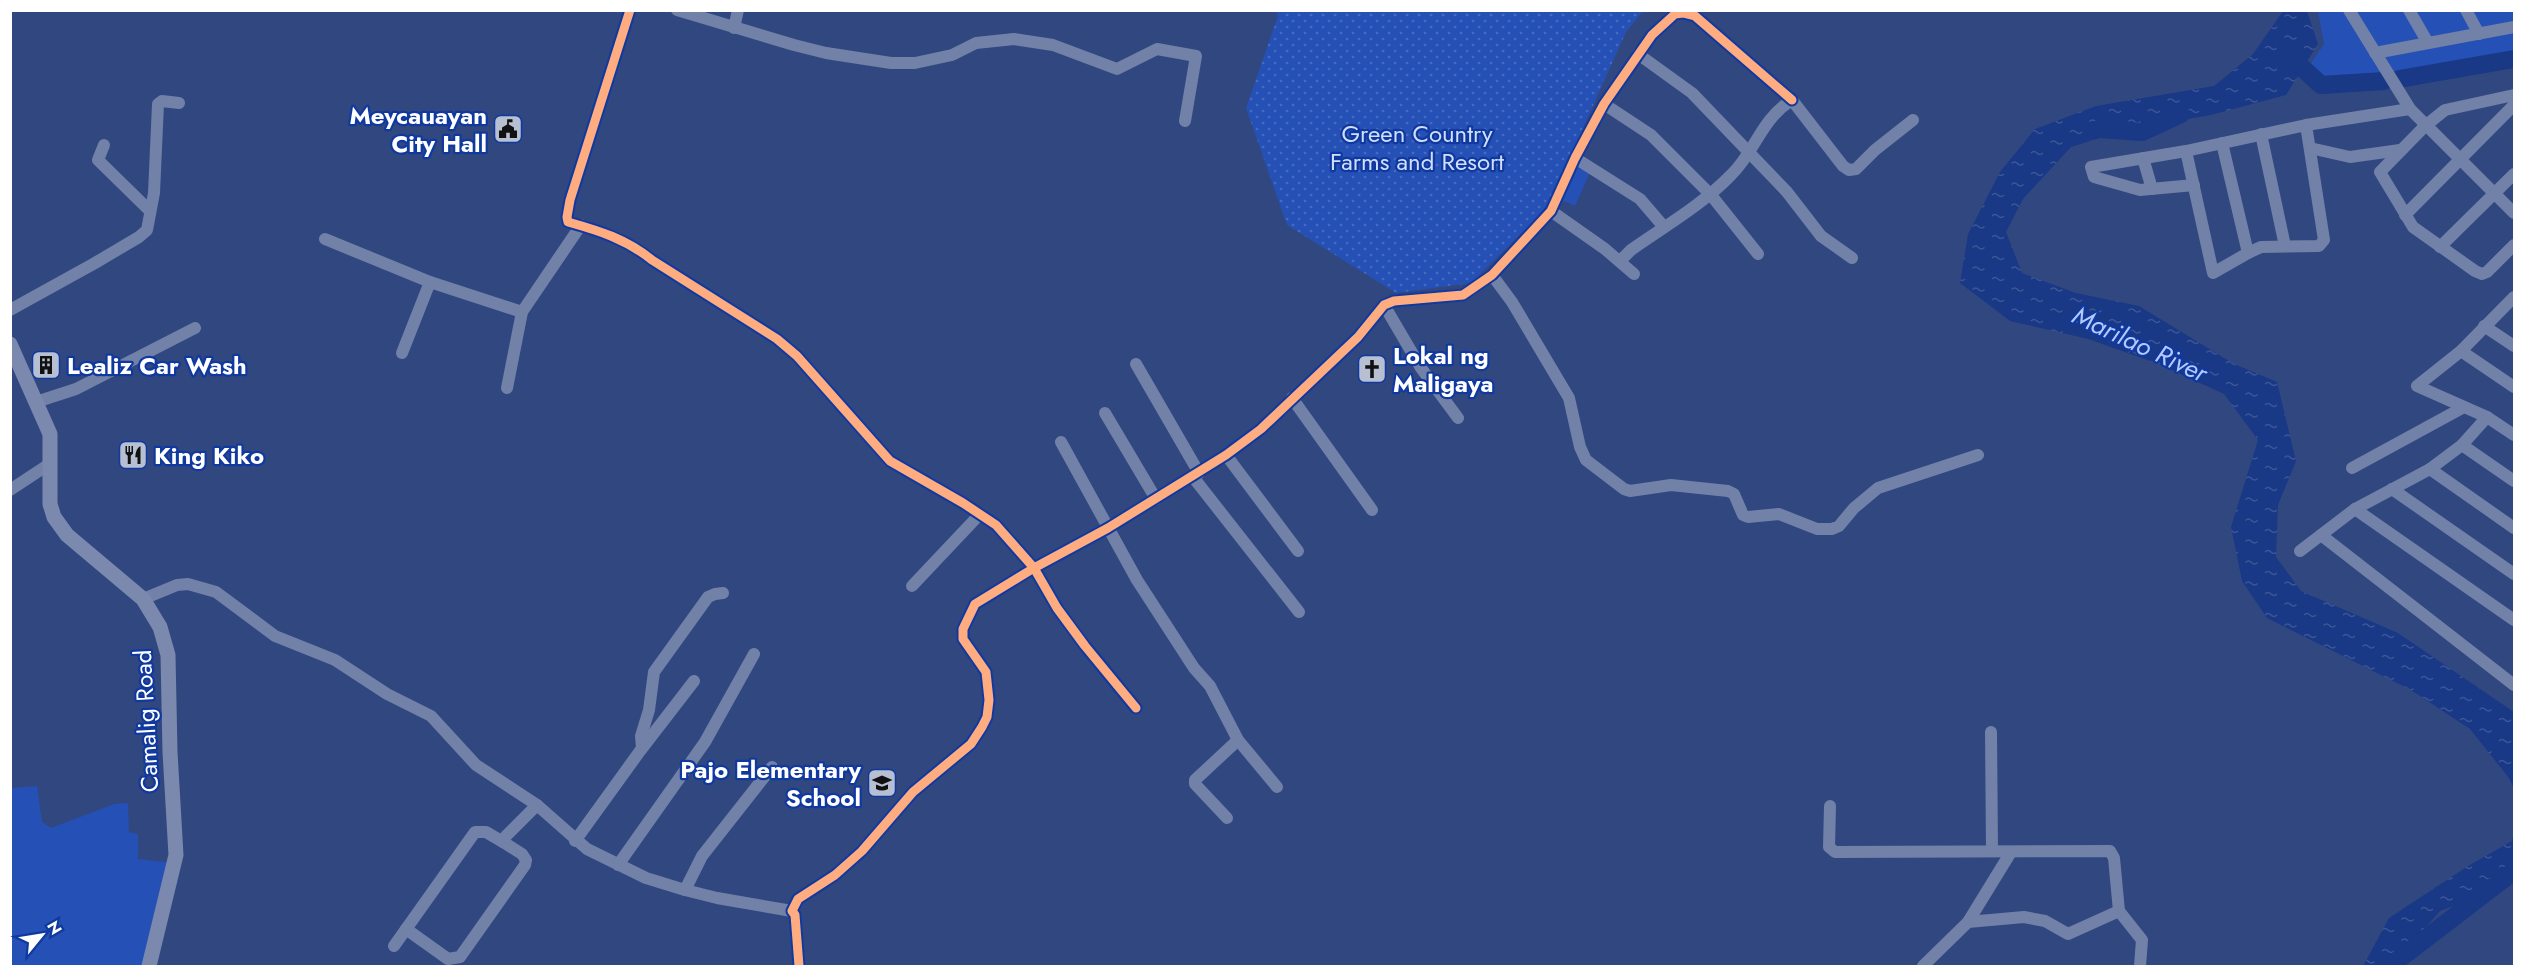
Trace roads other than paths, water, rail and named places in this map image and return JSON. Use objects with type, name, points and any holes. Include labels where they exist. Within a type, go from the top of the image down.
[{"type":"main road","name":"Camalig Road","points":[[10,344],[52,441],[50,504],[59,526],[143,599],[160,627],[168,654],[170,752],[176,843],[174,863],[148,966]]},
{"type":"street","points":[[630,10],[570,200],[568,222],[621,238],[777,339],[797,356],[890,461],[996,525],[1034,568],[1057,608],[1136,708]]},
{"type":"street","points":[[677,10],[826,53],[891,63],[915,63],[952,55],[976,43],[1014,39],[1053,45],[1118,69],[1157,49],[1196,56],[1185,121]]},
{"type":"street","points":[[734,28],[738,10]]},
{"type":"street","points":[[2349,10],[2410,109],[2514,213]]},
{"type":"street","points":[[2409,10],[2428,43]]},
{"type":"street","points":[[2466,10],[2479,34]]},
{"type":"street","points":[[792,911],[798,898],[842,870],[880,832],[913,792],[971,744],[987,717],[989,700],[986,672],[963,639],[963,629],[975,604],[1034,568],[1108,528],[1226,455],[1261,429],[1358,338],[1384,305],[1394,301],[1463,296],[1492,274],[1551,211],[1575,158],[1604,104],[1660,26],[1675,14],[1695,16],[1792,100],[1843,166],[1849,170],[1856,169],[1875,150],[1913,120]]},
{"type":"street","points":[[2375,53],[2514,27]]},
{"type":"street","points":[[1638,54],[1692,93],[1786,192],[1821,236],[1852,258]]},
{"type":"street","points":[[2514,95],[2445,110],[2425,126],[2380,172],[2414,227],[2475,271],[2482,274],[2487,272],[2514,245]]},
{"type":"street","points":[[1620,261],[1631,250],[1711,195],[1739,167],[1770,118],[1792,100]]},
{"type":"street","points":[[10,310],[139,237],[147,230],[154,193],[158,104],[162,101],[179,103]]},
{"type":"street","points":[[1604,104],[1651,135],[1711,195],[1758,254]]},
{"type":"street","points":[[2405,215],[2514,105]]},
{"type":"street","points":[[2194,185],[2140,190],[2094,177],[2091,167],[2186,151],[2306,125],[2410,109]]},
{"type":"street","points":[[2186,151],[2213,273],[2248,252],[2269,246],[2319,246],[2324,240],[2306,125]]},
{"type":"street","points":[[2261,134],[2284,246]]},
{"type":"street","points":[[2222,143],[2248,252]]},
{"type":"street","points":[[104,145],[98,160],[150,211]]},
{"type":"street","points":[[2310,148],[2350,157],[2400,150]]},
{"type":"street","points":[[1575,158],[1640,199],[1664,227]]},
{"type":"street","points":[[2143,158],[2152,189]]},
{"type":"street","points":[[2440,247],[2514,174]]},
{"type":"street","points":[[1551,211],[1620,261],[1634,274]]},
{"type":"street","points":[[507,388],[522,312],[581,225]]},
{"type":"street","points":[[325,239],[430,282],[522,312]]},
{"type":"street","points":[[1492,274],[1512,302],[1569,398],[1580,447],[1586,460],[1624,489],[1637,491],[1671,485],[1728,490],[1734,494],[1743,515],[1748,517],[1779,514],[1826,530],[1839,526],[1854,508],[1878,488],[1978,455]]},
{"type":"street","points":[[402,353],[430,282]]},
{"type":"street","points":[[2514,297],[2461,351],[2417,386],[2487,417],[2514,435]]},
{"type":"street","points":[[1384,305],[1421,368],[1458,418]]},
{"type":"street","points":[[2484,326],[2514,346]]},
{"type":"street","points":[[36,402],[76,388],[195,328]]},
{"type":"street","points":[[2461,351],[2514,387]]},
{"type":"street","points":[[1136,364],[1196,475],[1299,612]]},
{"type":"street","points":[[1292,398],[1372,510]]},
{"type":"street","points":[[2352,468],[2464,407]]},
{"type":"street","points":[[1105,413],[1156,499]]},
{"type":"street","points":[[2300,551],[2355,509],[2430,469],[2462,445],[2487,417]]},
{"type":"street","points":[[1061,442],[1108,528],[1167,627],[1194,668],[1210,686],[1238,740],[1276,787]]},
{"type":"street","points":[[2462,445],[2514,481]]},
{"type":"street","points":[[1226,455],[1298,551]]},
{"type":"street","points":[[10,490],[51,463]]},
{"type":"street","points":[[2430,469],[2514,528]]},
{"type":"street","points":[[2392,489],[2514,574]]},
{"type":"street","points":[[2355,509],[2514,620]]},
{"type":"street","points":[[912,586],[980,514]]},
{"type":"street","points":[[2321,535],[2514,685]]},
{"type":"street","points":[[143,599],[177,585],[188,584],[216,592],[275,636],[335,660],[387,694],[431,716],[476,765],[537,805],[575,841],[618,865],[646,878],[685,890],[792,911],[795,915],[799,966]]},
{"type":"street","points":[[642,748],[641,736],[649,710],[654,672],[708,597],[723,593]]},
{"type":"street","points":[[618,865],[705,742],[754,654]]},
{"type":"street","points":[[575,841],[694,681]]},
{"type":"street","points":[[1990,732],[1992,850]]},
{"type":"street","points":[[1227,818],[1195,784],[1195,780],[1238,740]]},
{"type":"street","points":[[685,890],[702,856],[772,767]]},
{"type":"street","points":[[503,842],[506,836],[537,805]]},
{"type":"street","points":[[1830,806],[1829,847],[1835,852],[2109,851],[2114,858],[2119,911],[2142,940],[2140,966]]},
{"type":"street","points":[[394,946],[406,929],[476,832],[486,832],[522,854],[526,860],[525,865],[460,957],[448,959],[406,929]]},
{"type":"street","points":[[1923,966],[1968,922],[2011,852]]},
{"type":"street","points":[[1968,922],[2024,917],[2045,921],[2068,934],[2119,911]]},
{"type":"water","points":[[2283,11],[2307,11],[2318,44],[2286,95],[2211,115],[2125,130],[2071,147],[2023,199],[2006,232],[2022,273],[2076,293],[2139,306],[2234,364],[2277,382],[2296,461],[2278,505],[2276,557],[2301,591],[2398,633],[2514,712],[2514,789],[2509,778],[2470,729],[2411,690],[2267,618],[2242,581],[2231,527],[2258,440],[2224,394],[2156,363],[2088,339],[2010,321],[1960,283],[1968,234],[2000,172],[2035,129],[2096,106],[2214,86],[2253,54]]},
{"type":"water","points":[[2514,833],[2514,876],[2498,889],[2440,911],[2392,966],[2363,966],[2389,918],[2468,866],[2512,841]]},
{"type":"waterway","points":[[2285,52],[2321,85],[2384,81]]},
{"type":"waterway","points":[[2399,79],[2514,59]]},
{"type":"waterway","name":"Marilao River","points":[[2099,129],[2142,132],[2181,114]]},
{"type":"waterway","name":"Marilao River","points":[[2390,966],[2514,871]]},
{"type":"place","name":"Meycauayan City Hall","points":[[508,129]]},
{"type":"place","name":"Lealiz Car Wash","points":[[46,365]]},
{"type":"place","name":"Lokal ng Maligaya","points":[[1372,369]]},
{"type":"place","name":"King Kiko","points":[[133,455]]},
{"type":"place","name":"Pajo Elementary School","points":[[882,783]]},
{"type":"park label","name":"Green Country Farms and Resort","points":[[1417,147]]}]
